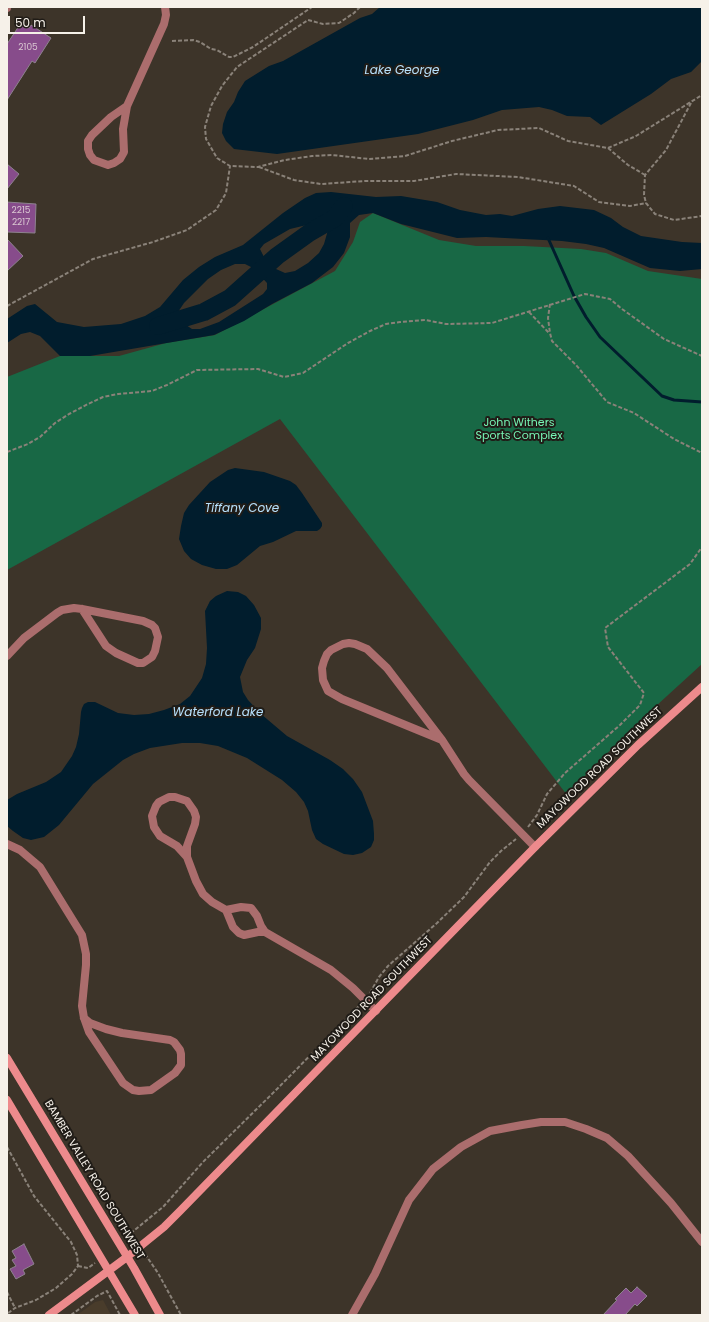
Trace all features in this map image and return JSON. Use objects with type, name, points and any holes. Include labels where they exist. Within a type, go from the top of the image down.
[{"type":"street","points":[[128,106],[111,117],[92,135],[88,141],[88,149],[94,160],[108,165],[120,159],[124,152],[123,129],[128,106],[164,24],[166,15],[165,7]]},
{"type":"street","points":[[7,656],[24,638],[57,613],[68,609],[82,609],[143,621],[152,625],[155,628],[158,637],[152,657],[143,663],[138,663],[116,654],[106,646],[82,609]]},
{"type":"street","points":[[442,740],[342,699],[328,691],[322,674],[324,661],[327,654],[337,647],[350,644],[355,644],[367,649],[394,675],[442,740],[464,774],[535,847]]},
{"type":"street","name":"MAYOWOOD ROAD SOUTHWEST","points":[[49,1315],[109,1271],[164,1227],[535,847],[638,745],[702,688]]},
{"type":"street","points":[[187,857],[177,846],[160,836],[154,827],[152,816],[159,802],[175,797],[187,801],[192,806],[196,817],[187,846],[187,857],[196,881],[203,894],[212,902],[226,910],[233,927],[239,933],[244,935],[265,932]]},
{"type":"street","points":[[7,844],[24,853],[40,867],[82,935],[86,954],[82,1006],[84,1018],[89,1032],[123,1083],[134,1090],[151,1090],[175,1073],[181,1066],[180,1050],[174,1042],[170,1040],[122,1033],[106,1029],[97,1026],[84,1018]]},
{"type":"street","points":[[226,910],[241,907],[251,908],[265,932],[331,970],[353,988],[376,1011]]},
{"type":"street","name":"BAMBER VALLEY ROAD SOUTHWEST","points":[[7,1058],[127,1257],[160,1315]]},
{"type":"street","points":[[7,1100],[135,1315]]},
{"type":"street","points":[[352,1315],[375,1274],[409,1200],[433,1169],[461,1147],[490,1132],[522,1125],[541,1122],[565,1122],[607,1138],[628,1156],[671,1203],[702,1242]]},
{"type":"path","points":[[172,41],[193,40],[200,42],[210,49],[217,50],[229,57],[233,57],[253,47],[312,7]]},
{"type":"path","points":[[360,7],[339,23],[323,24],[308,20],[237,67],[222,86],[211,106],[205,127],[206,139],[217,158],[230,166],[258,167],[285,160],[312,156],[332,155],[369,159],[405,156],[452,141],[498,130],[539,128],[568,140],[608,148],[628,165],[645,175]]},
{"type":"path","points":[[608,148],[636,136],[702,95]]},
{"type":"path","points":[[691,103],[666,150],[645,175],[644,195],[646,202],[655,214],[674,220],[702,216]]},
{"type":"path","points":[[7,306],[93,259],[153,242],[187,230],[216,210],[226,193],[230,166]]},
{"type":"path","points":[[258,167],[294,180],[321,184],[365,181],[414,182],[456,174],[518,177],[574,186],[599,202],[630,206],[646,202]]},
{"type":"path","points":[[7,452],[28,444],[40,437],[55,423],[88,404],[118,394],[152,391],[197,370],[258,369],[284,377],[303,372],[348,343],[386,324],[425,320],[446,324],[492,323],[585,294],[610,299],[664,338],[702,356]]},
{"type":"path","points":[[550,304],[548,318],[552,341],[576,365],[607,402],[634,413],[674,438],[702,453]]},
{"type":"path","points":[[529,312],[550,333]]},
{"type":"path","points":[[130,1234],[163,1207],[203,1162],[365,1000],[372,991],[379,977],[388,966],[459,902],[490,862],[522,834],[537,815],[547,794],[565,773],[620,726],[640,705],[644,693],[608,646],[605,628],[690,564],[702,547]]},
{"type":"path","points":[[7,1147],[34,1196],[71,1242],[77,1255],[78,1266],[64,1281],[46,1295],[16,1308],[7,1314]]},
{"type":"path","points":[[148,1256],[182,1315]]},
{"type":"path","points":[[78,1266],[88,1268]]},
{"type":"path","points":[[71,1315],[97,1296],[107,1291],[120,1315]]},
{"type":"path","points":[[7,1292],[16,1308]]},
{"type":"shaded area","points":[[103,1300],[111,1315],[77,1315],[95,1302]]},
{"type":"green space","name":"John Withers Sports Complex","points":[[373,213],[439,240],[476,246],[524,246],[581,249],[606,253],[648,271],[702,279],[702,664],[594,766],[567,795],[280,419],[7,570],[7,377],[60,356],[119,356],[166,343],[215,335],[335,271],[353,242],[360,222]]},
{"type":"water","name":"Lake George","points":[[380,7],[702,7],[702,61],[691,72],[671,79],[651,94],[601,125],[590,117],[567,116],[539,107],[502,110],[473,120],[418,134],[277,154],[234,149],[226,141],[222,133],[223,124],[227,112],[245,81],[269,66],[283,61],[360,18],[372,14]]},
{"type":"water","points":[[331,192],[376,197],[401,196],[437,202],[460,210],[486,215],[500,214],[512,216],[538,209],[560,206],[594,210],[611,218],[623,227],[641,236],[682,242],[702,243],[702,269],[680,271],[650,268],[604,248],[586,244],[562,241],[486,237],[457,238],[401,224],[373,213],[359,215],[350,223],[350,237],[344,253],[333,267],[312,283],[244,321],[214,335],[90,356],[60,356],[40,336],[30,332],[21,334],[7,343],[7,319],[27,306],[35,304],[57,322],[84,327],[121,324],[145,316],[160,307],[183,280],[199,267],[215,257],[243,245],[283,213],[305,198],[316,193]],"holes":[[[315,223],[330,223],[324,244],[319,253],[308,263],[295,271],[285,273],[276,269],[266,261],[260,249],[264,244],[290,229]],[[235,264],[245,264],[253,268],[267,283],[267,289],[263,294],[219,322],[200,329],[192,329],[183,323],[178,312],[184,303],[208,279],[221,270]]]},
{"type":"water","name":"Tiffany Cove","points":[[235,468],[264,472],[290,481],[296,485],[322,523],[320,529],[317,531],[296,531],[273,542],[260,546],[237,565],[227,569],[216,569],[202,565],[191,559],[184,551],[179,539],[184,513],[189,505],[210,482],[228,470]]},
{"type":"water","name":"Waterford Lake","points":[[227,591],[238,592],[246,596],[254,605],[261,618],[261,629],[255,648],[247,660],[240,677],[243,692],[261,714],[287,736],[330,760],[343,769],[353,779],[362,792],[373,821],[374,840],[371,847],[362,853],[353,855],[344,854],[323,844],[316,839],[304,802],[296,792],[282,780],[247,758],[218,746],[200,743],[182,743],[150,748],[123,760],[93,784],[59,825],[44,837],[31,840],[23,838],[7,826],[7,800],[17,794],[46,782],[61,772],[72,756],[79,734],[81,712],[84,704],[88,702],[95,702],[118,713],[134,715],[149,714],[180,704],[190,696],[202,678],[206,664],[207,648],[205,611],[210,601],[216,596]]},
{"type":"building","points":[[21,23],[29,28],[31,25],[51,38],[35,63],[32,61],[7,100],[7,44]]},
{"type":"building","points":[[7,164],[19,174],[7,189]]},
{"type":"building","points":[[7,202],[36,204],[35,233],[7,232]]},
{"type":"building","points":[[7,239],[23,256],[7,271]]},
{"type":"building","points":[[24,1244],[34,1264],[23,1270],[25,1274],[16,1279],[10,1269],[16,1266],[12,1260],[16,1258],[12,1251]]},
{"type":"building","points":[[637,1287],[647,1296],[637,1306],[635,1304],[625,1315],[603,1315],[617,1300],[615,1299],[626,1288],[631,1293]]},
{"type":"waterway","points":[[158,326],[204,312],[230,298],[277,256],[309,233],[335,218],[344,206]]},
{"type":"waterway","points":[[548,238],[574,296],[600,337],[662,396],[674,400],[702,402]]}]
